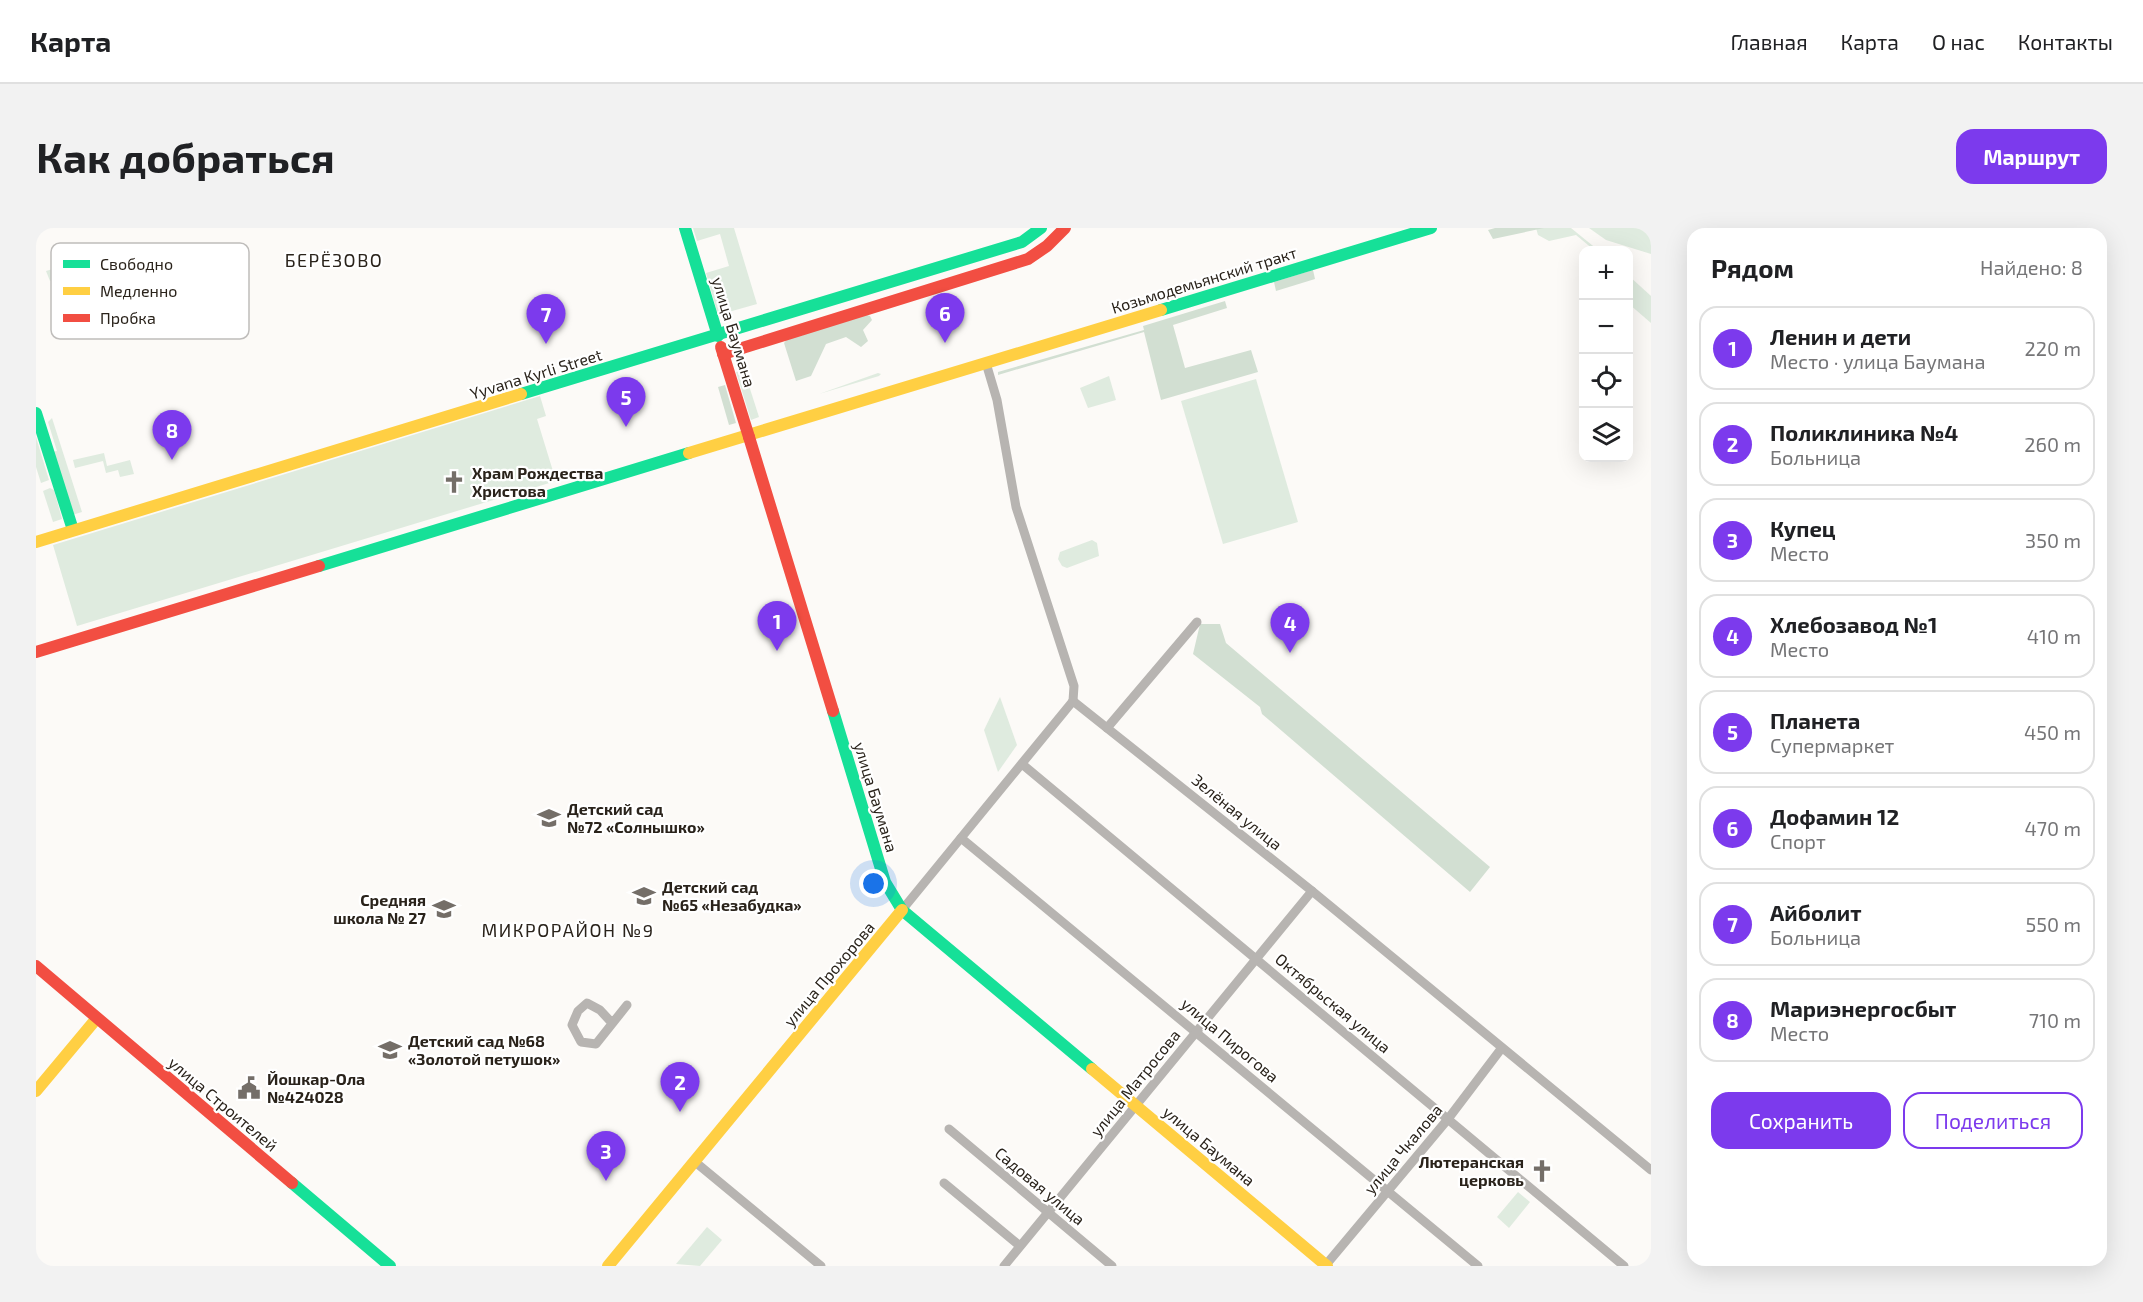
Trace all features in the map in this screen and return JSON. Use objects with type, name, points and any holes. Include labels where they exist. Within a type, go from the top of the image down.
[{"type":"main road","name":"улица Баумана","points":[[685,228],[885,882],[902,910],[1326,1266]]},
{"type":"main road","name":"Yyvana Kyrli Street","points":[[36,542],[1022,242],[1041,228]]},
{"type":"main road","points":[[723,354],[1028,260],[1047,246],[1065,228]]},
{"type":"main road","name":"Козьмодемьянский тракт","points":[[986,363],[1431,228]]},
{"type":"main road","points":[[860,292],[865,309]]},
{"type":"main road","points":[[36,652],[749,437],[986,363]]},
{"type":"main road","points":[[36,413],[73,530]]},
{"type":"main road","name":"улица Прохорова","points":[[608,1266],[902,910]]},
{"type":"main road","name":"улица Строителей","points":[[36,966],[390,1266]]},
{"type":"main road","points":[[36,1091],[97,1018]]},
{"type":"street","points":[[986,363],[996,400],[1016,507],[1074,686],[1073,701]]},
{"type":"street","points":[[1107,728],[1197,622]]},
{"type":"street","name":"Зелёная улица","points":[[1073,701],[1312,891],[1501,1049],[1651,1170]]},
{"type":"street","name":"улица Прохорова","points":[[902,910],[1073,701]]},
{"type":"street","name":"Октябрьская улица","points":[[1022,764],[1624,1266]]},
{"type":"street","name":"улица Пирогова","points":[[961,838],[1478,1266]]},
{"type":"street","name":"улица Матросова","points":[[1004,1266],[1312,891]]},
{"type":"street","points":[[612,1023],[600,1010],[587,1003],[578,1011],[572,1025],[581,1042],[596,1044],[627,1005]]},
{"type":"street","name":"улица Чкалова","points":[[1326,1266],[1449,1119],[1501,1049]]},
{"type":"street","name":"Садовая улица","points":[[949,1129],[1112,1266]]},
{"type":"street","points":[[694,1161],[821,1266]]},
{"type":"street","points":[[944,1183],[1020,1246]]},
{"type":"shaded area","points":[[693,228],[734,228],[757,304],[718,315],[706,273],[729,266],[720,234],[697,241]]},
{"type":"shaded area","points":[[1536,228],[1571,228],[1593,246],[1589,246],[1576,235],[1549,241],[1538,235]]},
{"type":"shaded area","points":[[1589,228],[1651,228],[1651,254],[1633,248],[1633,246],[1606,240]]},
{"type":"shaded area","points":[[51,269],[51,281],[50,281],[46,271]]},
{"type":"shaded area","points":[[1633,280],[1651,296],[1651,323],[1633,307]]},
{"type":"shaded area","points":[[744,370],[759,417],[751,420],[736,372]]},
{"type":"shaded area","points":[[878,373],[881,374],[819,394]]},
{"type":"shaded area","points":[[1109,376],[1116,400],[1088,408],[1080,388]]},
{"type":"shaded area","points":[[1256,379],[1298,522],[1223,544],[1181,401]]},
{"type":"shaded area","points":[[540,396],[546,416],[537,419],[556,481],[77,626],[53,545]]},
{"type":"shaded area","points":[[52,418],[82,512],[72,515],[52,452],[57,451],[48,422]]},
{"type":"shaded area","points":[[36,437],[49,480],[41,483],[36,467]]},
{"type":"shaded area","points":[[104,453],[107,466],[130,460],[134,474],[120,477],[118,470],[106,473],[103,461],[75,468],[73,460]]},
{"type":"shaded area","points":[[50,488],[54,490],[62,519],[53,522],[43,491]]},
{"type":"shaded area","points":[[1092,540],[1097,543],[1099,556],[1067,568],[1062,566],[1058,559],[1060,552]]},
{"type":"shaded area","points":[[1000,697],[1017,745],[998,772],[984,730]]},
{"type":"shaded area","points":[[1518,1192],[1530,1202],[1509,1228],[1497,1217]]},
{"type":"shaded area","points":[[707,1227],[722,1240],[700,1266],[676,1264]]},
{"type":"green space","points":[[1544,228],[1493,239],[1488,230]]},
{"type":"green space","points":[[1313,270],[1315,279],[1276,291],[1274,282]]},
{"type":"green space","points":[[1225,301],[1227,308],[1173,325],[1185,368],[1251,350],[1258,372],[1161,400],[1144,332],[998,375],[998,372],[1144,330],[1143,326]]},
{"type":"green space","points":[[864,314],[870,316],[872,320],[863,330],[868,341],[861,347],[846,337],[826,344],[811,376],[796,381],[784,343],[788,338]]},
{"type":"green space","points":[[725,385],[736,423],[729,425],[718,387]]},
{"type":"green space","points":[[1200,624],[1220,624],[1226,643],[1490,867],[1470,892],[1262,714],[1260,707],[1193,654]]},
{"type":"traffic: fast","points":[[685,228],[718,336]]},
{"type":"traffic: fast","points":[[521,394],[1022,242],[1041,228]]},
{"type":"traffic: fast","points":[[1161,310],[1431,228]]},
{"type":"traffic: fast","points":[[36,413],[73,530]]},
{"type":"traffic: fast","points":[[319,566],[689,453]]},
{"type":"traffic: fast","points":[[833,711],[885,882],[902,910],[1092,1069]]},
{"type":"traffic: fast","points":[[292,1183],[390,1266]]},
{"type":"traffic: slow","points":[[689,453],[1161,310]]},
{"type":"traffic: slow","points":[[36,542],[521,394]]},
{"type":"traffic: slow","points":[[608,1266],[902,910]]},
{"type":"traffic: slow","points":[[36,1091],[97,1018]]},
{"type":"traffic: slow","points":[[1092,1069],[1327,1266]]},
{"type":"traffic: jam","points":[[723,354],[1028,259],[1047,246],[1065,228]]},
{"type":"traffic: jam","points":[[721,347],[749,437]]},
{"type":"traffic: jam","points":[[749,437],[833,711]]},
{"type":"traffic: jam","points":[[36,652],[319,566]]},
{"type":"traffic: jam","points":[[36,966],[292,1183]]},
{"type":"place","name":"Дофамин 12","points":[[945,343]]},
{"type":"place","name":"Айболит","points":[[546,344]]},
{"type":"place","name":"Планета","points":[[626,427]]},
{"type":"place","name":"Мариэнергосбыт","points":[[172,460]]},
{"type":"place","name":"Храм Рождества Христова","points":[[454,482]]},
{"type":"place","name":"Ленин и дети","points":[[777,651]]},
{"type":"place","name":"Хлебозавод №1","points":[[1290,653]]},
{"type":"place","name":"Детский сад №72 «Солнышко»","points":[[549,818]]},
{"type":"place","name":"Детский сад №65 «Незабудка»","points":[[644,896]]},
{"type":"place","name":"Средняя школа № 27","points":[[444,909]]},
{"type":"place","name":"Детский сад №68 «Золотой петушок»","points":[[390,1050]]},
{"type":"place","name":"Йошкар-Ола №424028","points":[[249,1088]]},
{"type":"place","name":"Поликлиника №4","points":[[680,1112]]},
{"type":"place","name":"Лютеранская церковь","points":[[1542,1171]]},
{"type":"place","name":"Купец","points":[[606,1181]]},
{"type":"district","name":"БЕРЁЗОВО","points":[[334,261]]},
{"type":"district","name":"МИКРОРАЙОН №9","points":[[568,931]]}]
